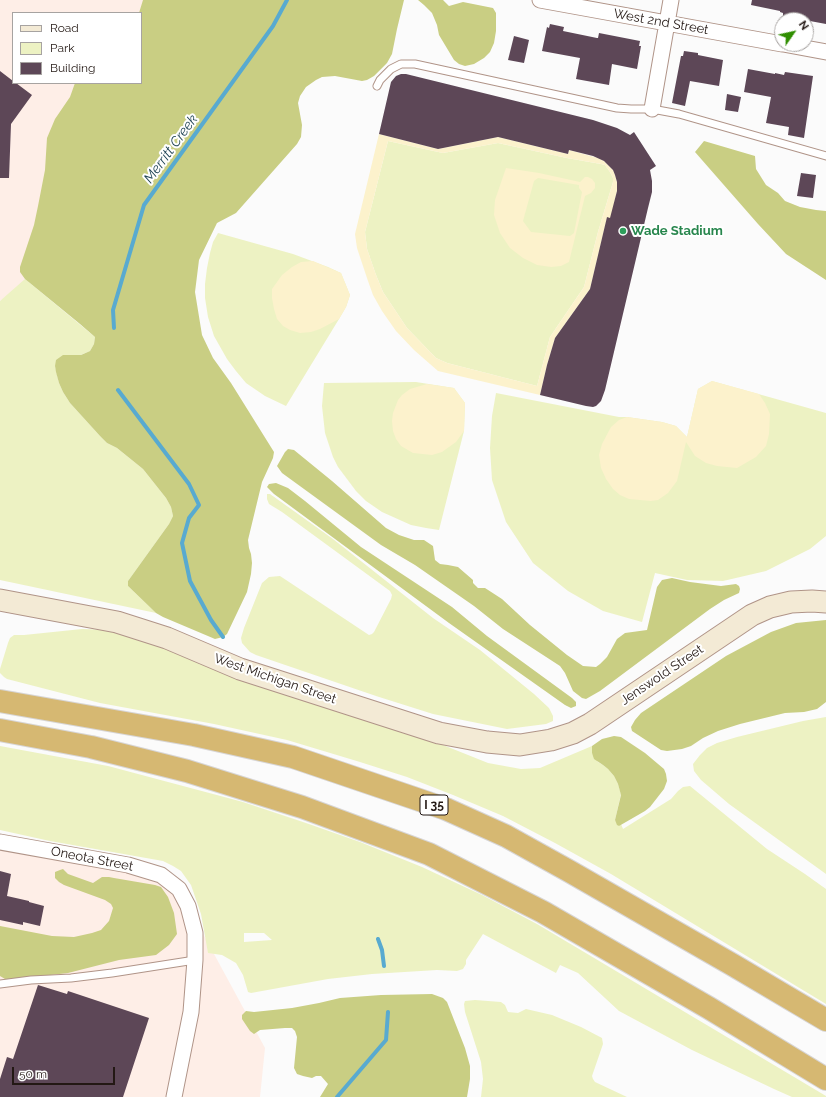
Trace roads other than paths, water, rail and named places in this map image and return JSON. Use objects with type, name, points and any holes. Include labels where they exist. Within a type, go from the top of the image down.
[{"type":"highway","points":[[0,686],[43,696],[102,719]]},
{"type":"highway","name":"I 35","points":[[0,701],[194,735],[293,758],[446,809],[506,836],[734,965],[826,1020]]},
{"type":"highway","points":[[0,730],[91,747],[187,771],[302,806],[429,854],[543,912],[709,1008],[826,1079]]},
{"type":"street","name":"West 2nd Street","points":[[540,0],[774,43]]},
{"type":"street","points":[[652,109],[671,0]]},
{"type":"street","name":"West 2nd Street","points":[[814,50],[826,52]]},
{"type":"street","name":"West Michigan Street","points":[[0,600],[117,622],[167,638],[240,669],[438,733],[505,745],[532,743]]},
{"type":"street","name":"Jenswold Street","points":[[532,743],[551,740],[573,733],[590,724],[752,615],[770,607],[792,602],[826,602]]},
{"type":"street","name":"Oneota Street","points":[[0,842],[128,865],[161,874],[179,889],[188,906],[195,933],[196,960]]},
{"type":"street","points":[[174,1097],[191,1012],[196,960]]},
{"type":"lane","points":[[377,86],[380,80],[391,69],[401,64],[415,64],[617,108],[652,109],[679,114],[826,156]]},
{"type":"lane","points":[[0,984],[112,973],[196,960]]},
{"type":"waterway","name":"Merritt Creek","points":[[114,328],[113,310],[144,205],[273,26],[287,0]]},
{"type":"waterway","name":"Merritt Creek","points":[[118,390],[189,484],[199,505],[189,518],[182,543],[190,581],[211,620],[223,637]]},
{"type":"waterway","name":"Merritt Creek","points":[[378,939],[382,950],[384,966]]},
{"type":"waterway","name":"Merritt Creek","points":[[337,1097],[386,1040],[388,1012]]},
{"type":"place","name":"Wade Stadium","points":[[623,231]]}]
